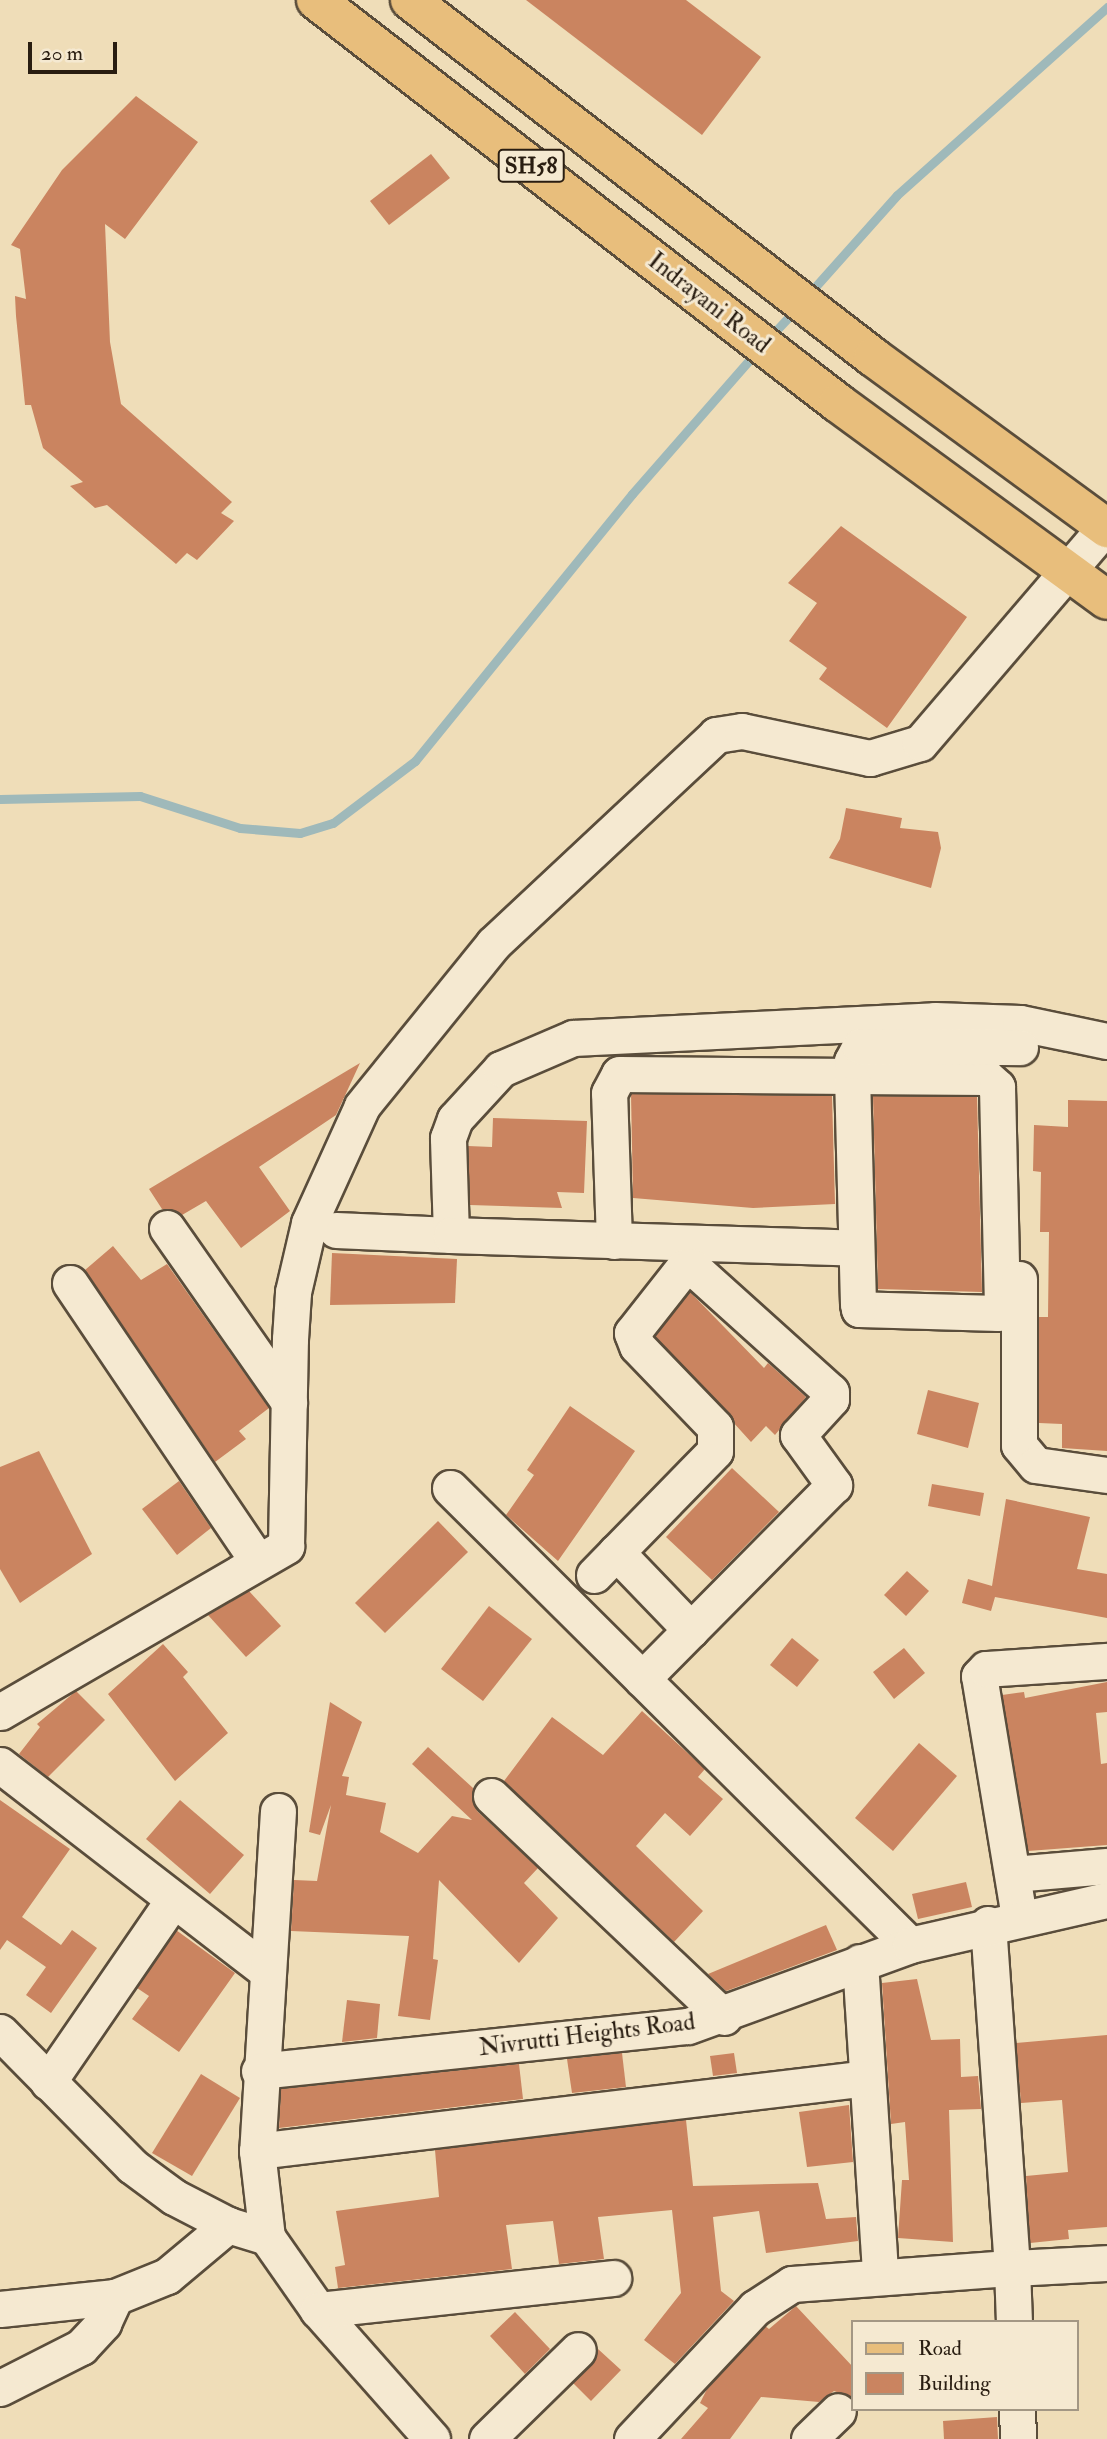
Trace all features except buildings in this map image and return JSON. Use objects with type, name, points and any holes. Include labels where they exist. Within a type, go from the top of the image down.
[{"type":"main road","name":"Indrayani Road","points":[[316,0],[747,333],[1107,600]]},
{"type":"main road","name":"SH58","points":[[410,0],[780,286],[1106,527]]},
{"type":"street","points":[[0,1712],[286,1546],[293,1292],[318,1199],[362,1106],[493,944],[716,735],[742,731],[870,758],[920,743],[1106,527]]},
{"type":"street","points":[[451,1235],[448,1138],[455,1119],[501,1069],[546,1047],[573,1038],[935,1020],[1020,1035],[1107,1041]]},
{"type":"street","points":[[614,1241],[609,1093],[613,1077],[852,1076],[986,1077],[995,1082],[1000,1310],[862,1312],[856,1248],[852,1076],[853,1053],[860,1046],[1020,1035]]},
{"type":"street","points":[[1020,1035],[1019,1445],[1036,1465],[1107,1475]]},
{"type":"street","points":[[167,1228],[289,1402]]},
{"type":"street","points":[[336,1230],[856,1248]]},
{"type":"street","points":[[642,1679],[691,1630],[834,1485],[798,1435],[831,1399],[831,1392],[691,1266],[676,1277],[632,1333],[637,1346],[715,1427],[717,1443],[709,1458],[605,1563],[691,1630]]},
{"type":"street","points":[[70,1283],[258,1563]]},
{"type":"street","points":[[450,1488],[910,1945]]},
{"type":"street","points":[[1014,2320],[1004,1921],[1013,1874],[981,1673],[1107,1661]]},
{"type":"street","points":[[0,1765],[264,1969]]},
{"type":"street","points":[[491,1796],[724,2017]]},
{"type":"street","points":[[278,1811],[264,1969],[259,2071],[257,2151],[267,2237],[318,2309],[432,2439]]},
{"type":"street","points":[[1013,1874],[1107,1866]]},
{"type":"street","points":[[48,2082],[173,1900]]},
{"type":"street","name":"Nivrutti Heights Road","points":[[259,2071],[688,2026],[724,2017],[860,1962],[910,1945],[1004,1921],[1107,1900]]},
{"type":"street","points":[[860,1962],[880,2274]]},
{"type":"street","points":[[0,2032],[132,2166],[174,2197],[228,2225],[267,2237]]},
{"type":"street","points":[[257,2151],[867,2078]]},
{"type":"street","points":[[0,2309],[115,2297],[167,2276],[228,2225]]},
{"type":"street","points":[[632,2439],[772,2292],[792,2284],[880,2274],[1107,2263]]},
{"type":"street","points":[[318,2309],[613,2278]]},
{"type":"street","points":[[0,2388],[81,2347],[103,2323],[115,2297]]},
{"type":"street","points":[[487,2439],[578,2350]]},
{"type":"street","points":[[809,2439],[838,2411]]},
{"type":"street","points":[[1017,2411],[1018,2439]]},
{"type":"waterway","points":[[807,296],[897,195],[1107,7]]},
{"type":"waterway","points":[[770,337],[796,309]]},
{"type":"waterway","points":[[0,799],[140,796],[240,828],[300,833],[333,823],[415,761],[632,494],[758,350]]}]
